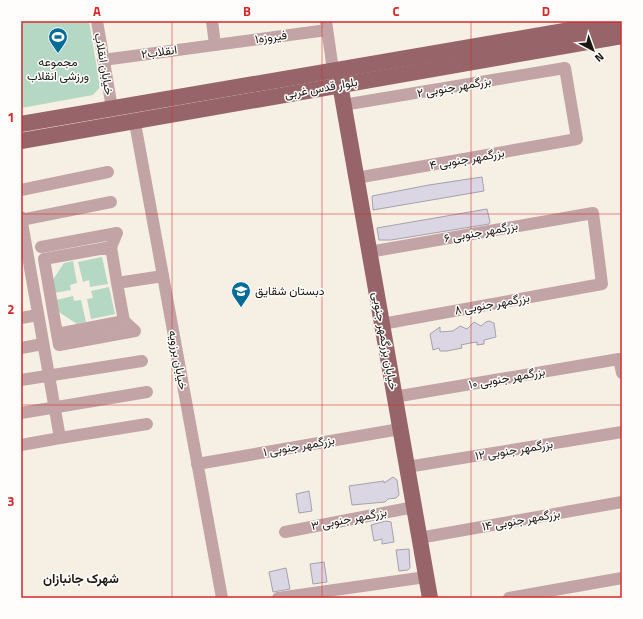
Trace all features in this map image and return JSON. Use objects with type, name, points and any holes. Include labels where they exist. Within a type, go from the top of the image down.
[{"type":"main road","name":"بلوار قدس غربی","points":[[443,59],[622,21]]},
{"type":"main road","name":"بلوار قدس غربی","points":[[21,124],[112,108],[336,77],[443,59],[622,36]]},
{"type":"main road","name":"بلوار قدس غربی","points":[[21,141],[135,123],[336,77]]},
{"type":"main road","name":"خیابان بزرگمهر جنوبی","points":[[336,77],[343,106],[356,178],[430,598]]},
{"type":"street","name":"خیابان انقلاب","points":[[97,21],[112,108]]},
{"type":"street","points":[[212,21],[215,45]]},
{"type":"street","points":[[327,25],[336,77]]},
{"type":"street","name":"فیروزه۱","points":[[215,45],[327,25]]},
{"type":"street","name":"انقلاب۲","points":[[103,60],[215,45]]},
{"type":"street","name":"بزرگمهر جنوبی ۲","points":[[343,106],[565,68],[577,139]]},
{"type":"street","name":"خیابان برزویه","points":[[135,123],[222,598]]},
{"type":"street","name":"بزرگمهر جنوبی ۴","points":[[356,178],[577,139]]},
{"type":"street","points":[[21,190],[108,172]]},
{"type":"street","points":[[60,438],[38,315],[27,283],[21,219],[110,202]]},
{"type":"street","name":"بزرگمهر جنوبی ۶","points":[[369,252],[593,213],[602,284]]},
{"type":"street","points":[[24,250],[43,253],[111,247],[124,321],[57,334],[43,253]]},
{"type":"street","points":[[117,283],[163,276]]},
{"type":"street","name":"بزرگمهر جنوبی ۸","points":[[382,324],[602,284]]},
{"type":"street","points":[[21,318],[38,315]]},
{"type":"street","points":[[21,348],[43,344]]},
{"type":"street","name":"بزرگمهر جنوبی ۱۰","points":[[394,398],[619,359],[622,373]]},
{"type":"street","points":[[21,380],[142,361]]},
{"type":"street","points":[[21,413],[147,392]]},
{"type":"street","points":[[21,445],[148,424]]},
{"type":"street","name":"بزرگمهر جنوبی ۱","points":[[197,464],[400,429]]},
{"type":"street","name":"بزرگمهر جنوبی ۱۲","points":[[407,468],[622,432]]},
{"type":"street","name":"بزرگمهر جنوبی ۱۴","points":[[419,538],[622,502]]},
{"type":"street","name":"بزرگمهر جنوبی ۳","points":[[285,532],[414,507]]},
{"type":"street","points":[[278,598],[426,577]]},
{"type":"street","points":[[509,598],[622,578]]},
{"type":"green space","name":"مجموعه ورزشی انقلاب","points":[[21,21],[89,21],[100,87],[93,95],[21,108]]},
{"type":"green space","points":[[102,257],[108,284],[90,287],[89,280],[83,282],[78,262]]},
{"type":"green space","points":[[73,261],[77,283],[70,285],[71,290],[54,293],[52,281],[64,263]]},
{"type":"green space","points":[[109,287],[115,314],[91,319],[87,299],[93,298],[91,291]]},
{"type":"green space","points":[[73,296],[74,301],[81,300],[86,322],[77,324],[59,312],[56,300]]},
{"type":"building","points":[[482,177],[484,191],[373,210],[372,196]]},
{"type":"building","points":[[487,209],[490,222],[489,224],[391,240],[379,240],[377,228]]},
{"type":"building","points":[[489,321],[494,323],[496,337],[484,340],[484,344],[477,345],[477,342],[461,345],[462,348],[447,351],[440,351],[439,348],[433,350],[430,334],[440,327],[440,332],[453,331],[460,326],[467,329],[474,322],[481,326]]},
{"type":"building","points":[[393,477],[397,480],[399,495],[396,498],[388,499],[385,502],[352,505],[349,486],[384,481],[384,483]]},
{"type":"building","points":[[309,491],[312,511],[299,513],[296,494]]},
{"type":"building","points":[[386,521],[391,522],[394,542],[382,544],[382,539],[374,541],[371,525]]},
{"type":"building","points":[[409,549],[410,568],[408,570],[399,571],[396,550]]},
{"type":"building","points":[[324,562],[327,582],[313,584],[310,564]]},
{"type":"building","points":[[286,568],[290,589],[273,592],[269,572]]},
{"type":"place","name":"مجموعه ورزشی انقلاب","points":[[58,54]]},
{"type":"place","name":"دبستان شقایق","points":[[241,308]]},
{"type":"district","name":"شهرک جانبازان","points":[[81,578]]}]
